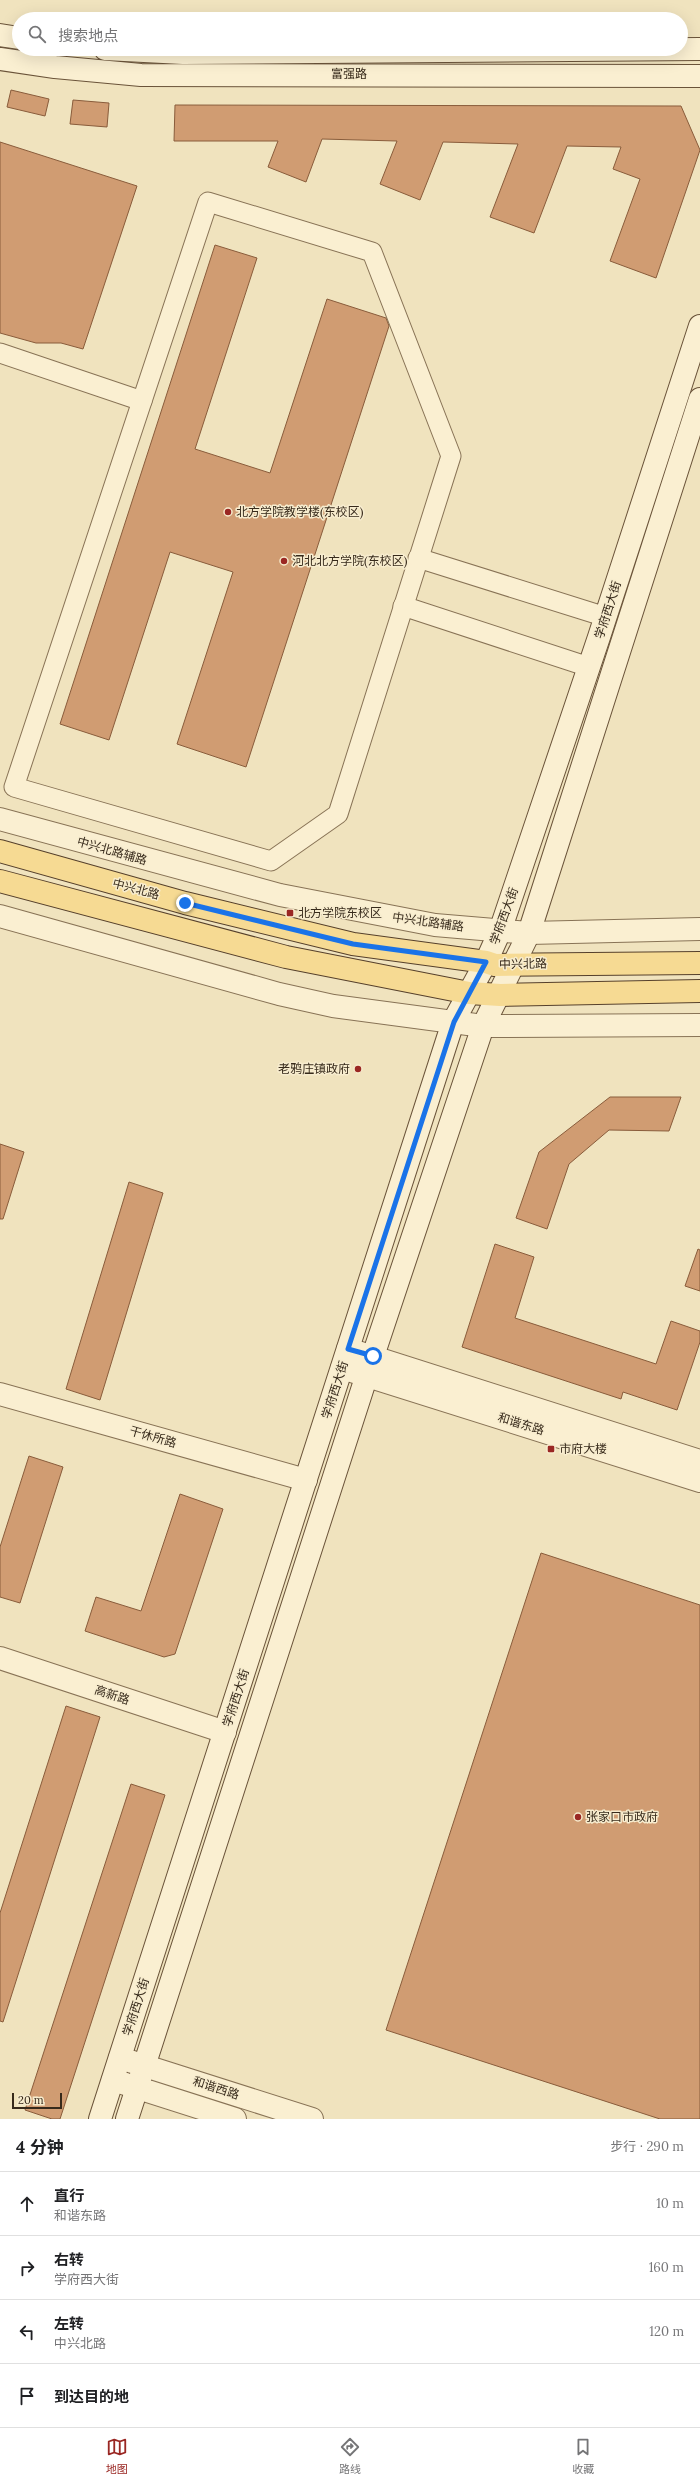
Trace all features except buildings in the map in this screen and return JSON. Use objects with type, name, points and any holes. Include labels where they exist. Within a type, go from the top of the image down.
[{"type":"main road","points":[[0,35],[12,37]]},
{"type":"main road","name":"富强路","points":[[688,49],[700,49]]},
{"type":"main road","name":"富强路","points":[[0,59],[55,67],[141,75],[700,76]]},
{"type":"main road","name":"学府西大街","points":[[100,2119],[454,1022],[486,962],[500,931],[606,617],[700,326]]},
{"type":"main road","name":"学府西大街","points":[[127,2119],[370,1366],[483,1026],[500,995],[529,933],[700,398]]},
{"type":"main road","name":"中兴北路辅路","points":[[0,819],[280,895],[435,925],[529,933],[700,929]]},
{"type":"main road","name":"中兴北路","points":[[0,852],[185,903],[353,944],[486,962],[495,965],[700,962]]},
{"type":"main road","points":[[0,881],[286,957],[469,993],[500,995],[700,991]]},
{"type":"main road","points":[[0,916],[279,994],[333,1006],[483,1026],[700,1025]]},
{"type":"main road","name":"和谐东路","points":[[345,1358],[700,1481]]},
{"type":"main road","name":"和谐东路","points":[[370,1366],[700,1461]]},
{"type":"main road","name":"干休所路","points":[[0,1394],[306,1480]]},
{"type":"main road","name":"高新路","points":[[0,1658],[225,1732]]},
{"type":"main road","name":"和谐西路","points":[[120,2058],[312,2119]]},
{"type":"main road","name":"和谐西路","points":[[113,2080],[235,2119]]},
{"type":"street","points":[[208,202],[372,252],[451,456],[418,558],[338,814],[271,861],[14,787],[208,202]]},
{"type":"street","points":[[0,353],[142,401]]},
{"type":"street","points":[[418,558],[606,617]]},
{"type":"street","points":[[403,606],[589,667]]},
{"type":"place","name":"北方学院教学楼(东校区)","points":[[228,512]]},
{"type":"place","name":"河北北方学院(东校区)","points":[[284,561]]},
{"type":"place","name":"北方学院东校区","points":[[290,913]]},
{"type":"place","name":"老鸦庄镇政府","points":[[358,1069]]},
{"type":"place","name":"市府大楼","points":[[551,1449]]},
{"type":"place","name":"张家口市政府","points":[[578,1817]]},
{"type":"route","points":[[185,903],[353,944],[486,962],[454,1022],[348,1349],[373,1356]]}]
